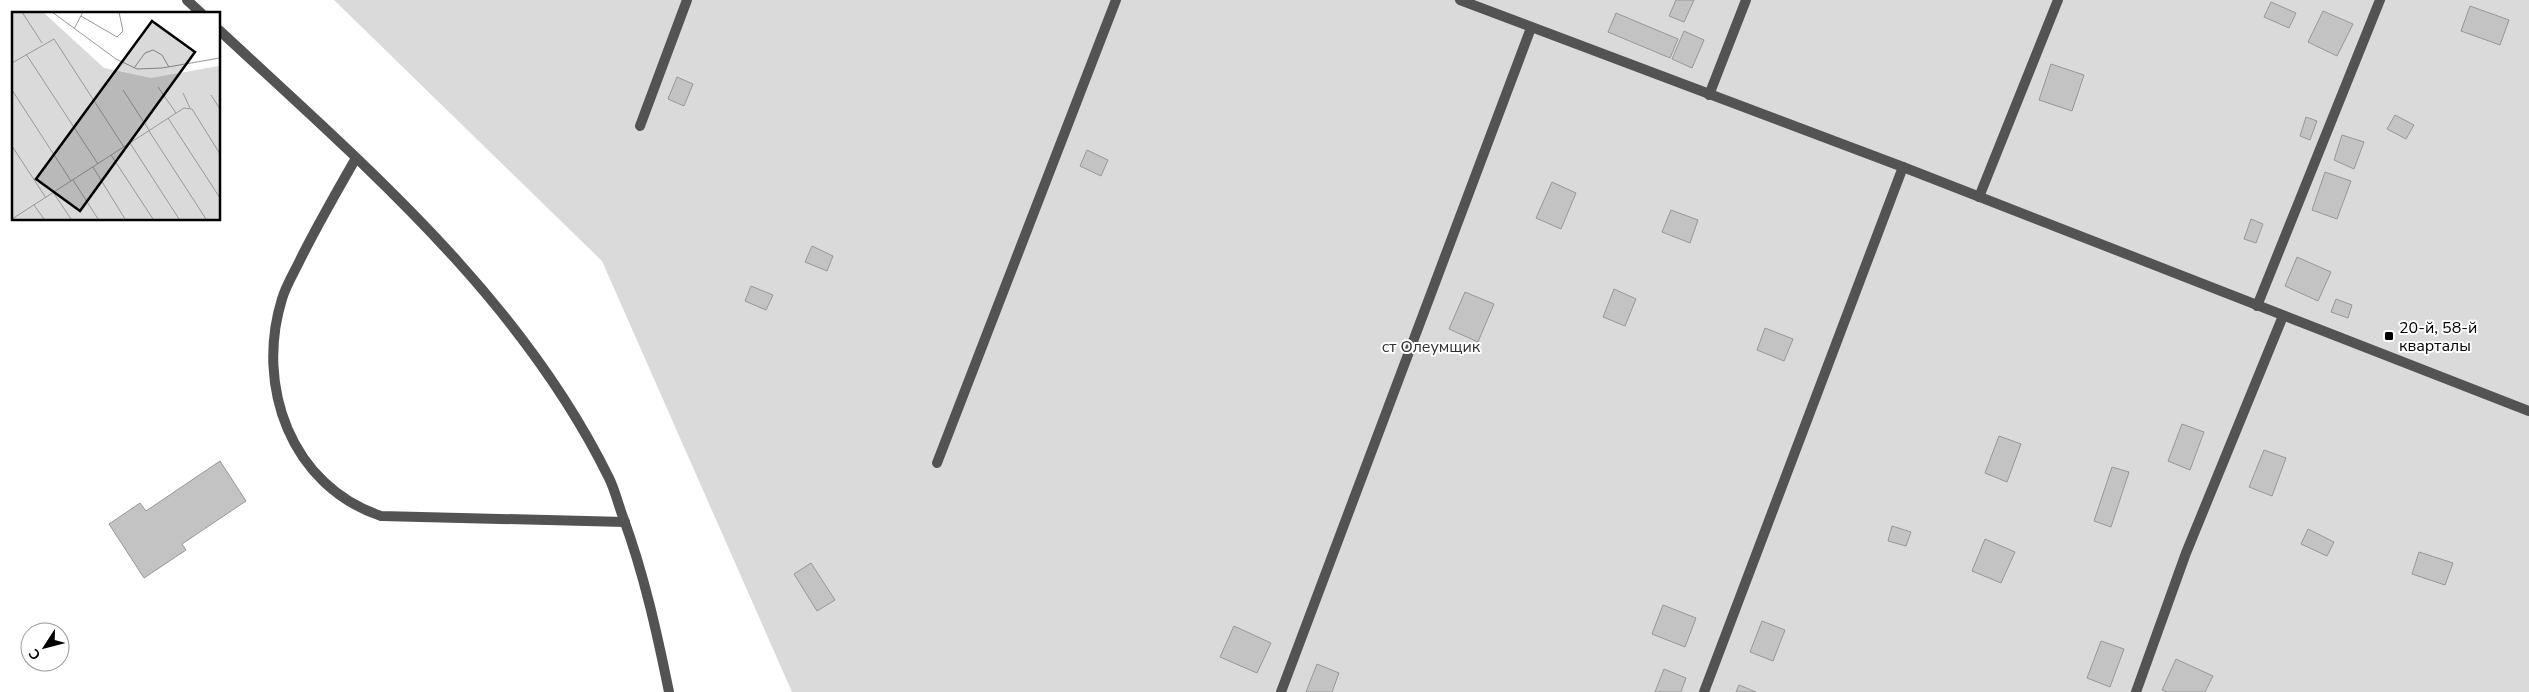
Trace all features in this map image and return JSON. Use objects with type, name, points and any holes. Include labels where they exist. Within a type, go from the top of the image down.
[{"type":"street","points":[[187,0],[200,12]]},
{"type":"street","points":[[640,126],[687,0]]},
{"type":"street","points":[[937,463],[1116,0]]},
{"type":"street","points":[[1460,0],[1979,197],[2529,411]]},
{"type":"street","points":[[1709,95],[1746,0]]},
{"type":"street","points":[[1979,197],[2058,0]]},
{"type":"street","points":[[2257,306],[2380,0]]},
{"type":"street","points":[[1280,692],[1531,28]]},
{"type":"street","points":[[220,31],[420,220],[491,300],[545,369],[575,417],[610,480],[625,522],[655,624],[669,692]]},
{"type":"street","points":[[356,158],[301,258],[283,297],[275,324],[272,346],[274,375],[288,430],[300,456],[340,496],[367,511],[381,516],[625,522]]},
{"type":"street","points":[[1704,692],[1903,168]]},
{"type":"street","points":[[2136,692],[2186,553],[2283,316]]},
{"type":"green space","name":"ст Олеумщик","points":[[334,0],[2529,0],[2529,692],[792,692],[602,261]]},
{"type":"building","points":[[1676,0],[1694,0],[1684,22],[1669,16]]},
{"type":"building","points":[[2271,2],[2296,13],[2289,28],[2264,17]]},
{"type":"building","points":[[2470,6],[2509,20],[2500,45],[2461,31]]},
{"type":"building","points":[[2323,11],[2353,24],[2337,56],[2308,42]]},
{"type":"building","points":[[1616,13],[1678,39],[1670,58],[1608,32]]},
{"type":"building","points":[[1684,31],[1704,40],[1692,68],[1672,59]]},
{"type":"building","points":[[2051,64],[2084,75],[2072,111],[2039,100]]},
{"type":"building","points":[[677,77],[693,84],[684,106],[668,99]]},
{"type":"building","points":[[2395,115],[2414,125],[2406,139],[2387,129]]},
{"type":"building","points":[[2306,117],[2317,121],[2310,140],[2300,136]]},
{"type":"building","points":[[2342,135],[2364,142],[2354,169],[2334,160]]},
{"type":"building","points":[[1087,150],[1108,160],[1101,176],[1080,166]]},
{"type":"building","points":[[2325,172],[2351,181],[2337,219],[2312,210]]},
{"type":"building","points":[[1552,182],[1576,193],[1561,229],[1536,218]]},
{"type":"building","points":[[1671,210],[1698,220],[1690,243],[1662,232]]},
{"type":"building","points":[[2251,219],[2263,224],[2256,243],[2244,239]]},
{"type":"building","points":[[812,246],[833,256],[827,271],[805,262]]},
{"type":"building","points":[[2297,257],[2331,272],[2318,301],[2285,286]]},
{"type":"building","points":[[751,286],[773,295],[766,310],[745,301]]},
{"type":"building","points":[[1614,289],[1636,299],[1625,326],[1603,317]]},
{"type":"building","points":[[1465,292],[1494,304],[1478,342],[1449,329]]},
{"type":"building","points":[[2336,299],[2352,305],[2348,318],[2331,312]]},
{"type":"building","points":[[1765,328],[1793,339],[1784,361],[1757,350]]},
{"type":"building","points":[[2182,424],[2204,432],[2190,470],[2168,461]]},
{"type":"building","points":[[1999,436],[2021,444],[2007,482],[1985,473]]},
{"type":"building","points":[[2264,450],[2286,458],[2272,496],[2249,487]]},
{"type":"building","points":[[220,461],[246,501],[182,544],[186,550],[144,578],[109,524],[140,503],[146,511]]},
{"type":"building","points":[[2112,467],[2129,472],[2111,527],[2094,521]]},
{"type":"building","points":[[1892,526],[1911,532],[1906,546],[1888,541]]},
{"type":"building","points":[[2308,529],[2334,542],[2327,556],[2301,544]]},
{"type":"building","points":[[1985,539],[2015,552],[2001,583],[1972,571]]},
{"type":"building","points":[[2419,552],[2453,563],[2445,585],[2412,574]]},
{"type":"building","points":[[811,563],[835,600],[817,611],[794,574]]},
{"type":"building","points":[[1663,605],[1696,618],[1685,647],[1652,634]]},
{"type":"building","points":[[1762,621],[1785,630],[1773,661],[1750,652]]},
{"type":"building","points":[[1234,626],[1271,643],[1257,673],[1220,657]]},
{"type":"building","points":[[2101,641],[2124,649],[2110,687],[2087,678]]},
{"type":"building","points":[[2176,659],[2213,676],[2205,692],[2167,692],[2162,690]]},
{"type":"building","points":[[1317,664],[1339,673],[1332,692],[1306,692]]},
{"type":"building","points":[[1664,669],[1686,678],[1681,692],[1655,692]]},
{"type":"building","points":[[1739,685],[1756,692],[1736,692]]},
{"type":"place","name":"20-й, 58-й кварталы","points":[[2389,336]]}]
